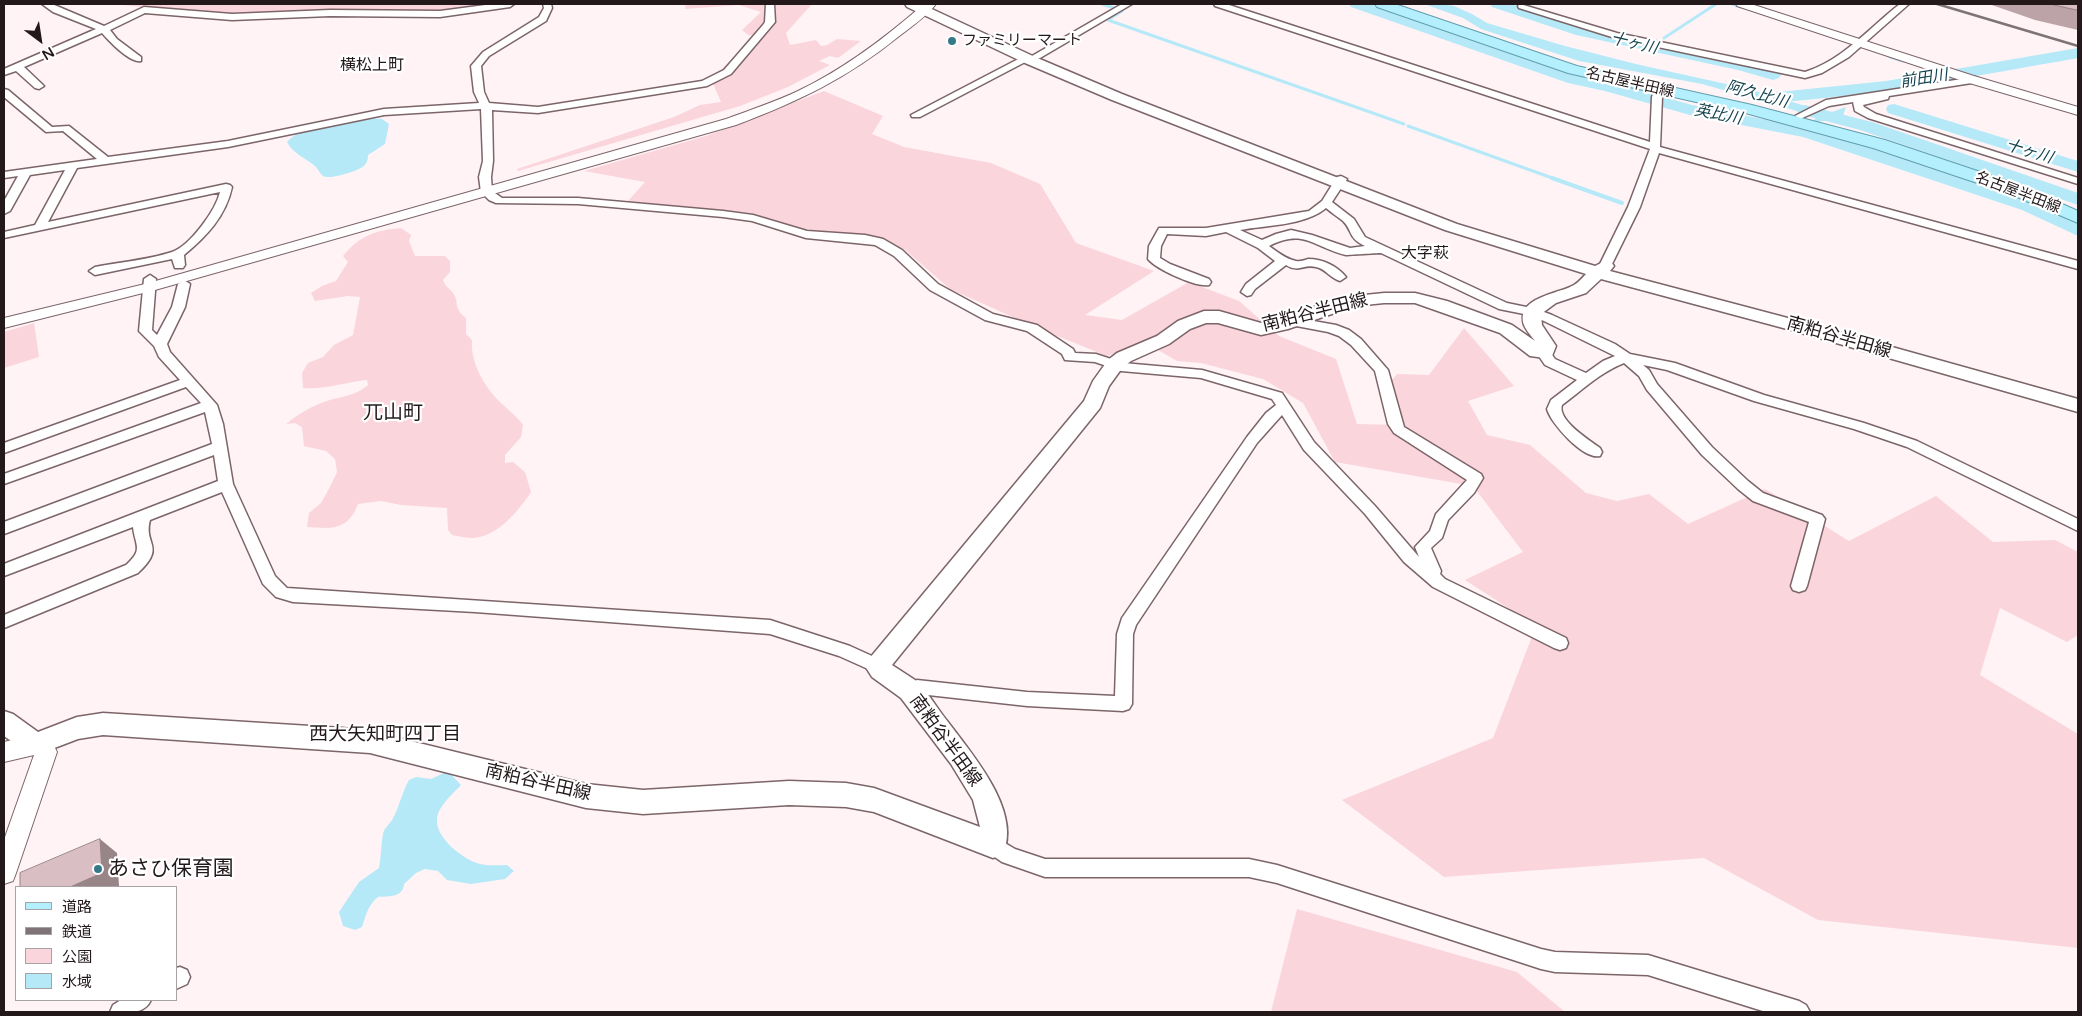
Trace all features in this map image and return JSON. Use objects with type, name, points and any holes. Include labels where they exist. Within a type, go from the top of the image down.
[{"type":"main road","name":"名古屋半田線","points":[[1382,4],[1564,67],[1657,96],[1796,118],[2007,187],[2078,218]]},
{"type":"main road","name":"南粕谷半田線","points":[[922,5],[1031,57],[1188,126],[1340,182],[1451,227],[2078,406]]},
{"type":"main road","name":"南粕谷半田線","points":[[1602,269],[1804,319],[2078,397]]},
{"type":"main road","points":[[1543,352],[1546,352],[1548,346],[1533,326],[1532,312],[1550,299],[1580,289],[1602,269]]},
{"type":"main road","name":"南粕谷半田線","points":[[36,744],[77,728],[103,724],[203,732],[342,739],[370,742],[586,796],[643,802],[789,793],[846,795],[874,800],[993,846],[995,829],[980,787],[970,770],[910,691],[884,675],[877,666],[1093,403],[1100,385],[1115,364],[1124,357],[1163,340],[1184,325],[1204,317],[1219,317],[1250,328],[1271,328],[1337,305],[1384,298],[1415,298],[1441,304],[1506,329],[1537,352],[1543,352]]},
{"type":"main road","points":[[4,722],[36,744]]},
{"type":"street","points":[[46,4],[56,10],[104,29],[114,40],[138,59]]},
{"type":"street","points":[[4,72],[144,10],[232,17],[330,13],[440,14],[510,4]]},
{"type":"street","points":[[547,4],[548,8],[543,19],[486,54],[476,66],[479,92],[487,112],[488,161],[485,177],[486,188],[492,198],[500,200],[588,202],[723,214],[752,218],[806,234],[866,238],[879,242],[898,253],[934,288],[990,317],[1032,328],[1068,352],[1070,357],[1096,358],[1121,367],[1202,374],[1277,396],[1309,446],[1370,510],[1410,558],[1439,583],[1560,643]]},
{"type":"street","points":[[4,175],[228,144],[384,112],[484,106],[523,110],[545,109],[713,82],[736,65],[754,39],[770,22],[770,4]]},
{"type":"street","points":[[916,115],[1031,57],[1128,4]]},
{"type":"street","points":[[1218,4],[1654,148],[2078,265]]},
{"type":"street","points":[[1527,4],[1522,6],[1608,33],[1805,76],[1820,72],[1860,42],[1905,4]]},
{"type":"street","points":[[1741,4],[1972,80],[2078,111]]},
{"type":"street","points":[[4,323],[486,188],[692,134],[768,108],[830,79],[866,56],[922,5]]},
{"type":"street","points":[[18,67],[39,86]]},
{"type":"street","points":[[1796,118],[1826,103],[1972,80]]},
{"type":"street","points":[[4,92],[50,130],[65,128],[106,161]]},
{"type":"street","points":[[1879,94],[1884,97],[1857,103],[1859,109],[1872,116],[2078,181]]},
{"type":"street","points":[[1602,269],[1634,207],[1654,148],[1657,96]]},
{"type":"street","points":[[39,228],[73,166]]},
{"type":"street","points":[[4,211],[26,172]]},
{"type":"street","points":[[1274,239],[1262,235],[1261,232],[1265,229],[1321,216],[1331,207],[1340,182]]},
{"type":"street","points":[[4,235],[226,187],[220,207],[206,228],[179,259],[94,271]]},
{"type":"street","points":[[1205,282],[1189,277],[1154,259],[1155,246],[1163,230],[1199,232],[1308,215],[1331,207]]},
{"type":"street","points":[[1331,207],[1350,222],[1361,239],[1503,306],[1532,312],[1574,330],[1626,357],[1644,373],[1652,387],[1707,451],[1743,486],[1758,497],[1817,519],[1798,586]]},
{"type":"street","points":[[1227,228],[1262,245],[1282,261],[1296,266],[1306,262],[1316,264],[1330,268],[1340,277]]},
{"type":"street","points":[[1262,245],[1291,234],[1308,237],[1350,252],[1366,248],[1381,249]]},
{"type":"street","points":[[1247,292],[1250,286],[1282,261]]},
{"type":"street","points":[[4,315],[150,283]]},
{"type":"street","points":[[150,283],[145,331],[160,344],[164,354],[210,405],[216,424],[226,484],[269,580],[282,592],[293,596],[495,607],[770,627],[844,652],[877,666]]},
{"type":"street","points":[[160,344],[164,332],[184,295],[184,284]]},
{"type":"street","points":[[1291,321],[1331,328],[1344,333],[1356,342],[1381,370],[1395,424],[1399,430],[1476,478],[1469,489],[1441,518],[1437,534],[1423,547],[1433,571],[1431,576]]},
{"type":"street","points":[[1543,352],[1550,362],[1587,379]]},
{"type":"street","points":[[1595,452],[1567,430],[1556,416],[1554,410],[1556,403],[1608,364],[1626,357],[1670,366],[1759,398],[1859,426],[1912,444],[2078,525]]},
{"type":"street","points":[[4,448],[189,381]]},
{"type":"street","points":[[4,480],[210,405]]},
{"type":"street","points":[[910,691],[917,687],[1027,699],[1123,704],[1125,634],[1128,622],[1252,440],[1271,416],[1284,406]]},
{"type":"street","points":[[4,528],[220,447]]},
{"type":"street","points":[[4,570],[226,484]]},
{"type":"street","points":[[4,622],[132,569],[144,558],[146,552],[140,522],[143,517]]},
{"type":"street","points":[[4,752],[36,744],[46,752],[5,866]]},
{"type":"street","points":[[993,846],[1010,856],[1045,868],[1249,868],[1277,874],[1541,959],[1555,962],[1648,965],[1799,1012]]},
{"type":"street","points":[[120,1012],[139,1001]]},
{"type":"green space","points":[[113,4],[502,4],[453,12],[224,15]]},
{"type":"green space","points":[[686,4],[812,4],[786,33],[790,45],[816,40],[821,46],[837,39],[861,41],[838,58],[830,56],[819,61],[830,65],[788,87],[740,106],[518,171],[517,169],[674,117],[700,105],[721,102],[711,79],[757,36],[748,35],[742,30],[761,12],[739,5],[685,9]]},
{"type":"green space","points":[[824,91],[883,116],[872,134],[904,147],[991,163],[1040,184],[1076,243],[1154,271],[1085,315],[1122,320],[1189,282],[1239,301],[1279,336],[1336,359],[1357,424],[1400,425],[1388,384],[1397,374],[1429,375],[1464,328],[1514,386],[1468,401],[1487,435],[1530,445],[1586,493],[1617,501],[1649,494],[1688,524],[1765,489],[1849,541],[1936,496],[1993,542],[2055,540],[2078,552],[2078,635],[2067,642],[2000,608],[1980,675],[2078,734],[2078,948],[1818,920],[1704,858],[1444,877],[1342,800],[1493,738],[1536,626],[1465,580],[1523,552],[1473,486],[1335,462],[1303,403],[1263,379],[1201,363],[1177,361],[1146,343],[1107,356],[1035,327],[950,289],[904,249],[883,241],[804,229],[750,213],[628,201],[645,182],[584,171],[706,136]]},
{"type":"green space","points":[[401,228],[411,235],[409,241],[415,256],[445,256],[450,261],[450,272],[443,280],[455,296],[459,311],[466,318],[466,334],[472,340],[473,357],[476,366],[489,390],[523,425],[521,437],[505,455],[505,463],[513,462],[525,472],[531,492],[506,522],[499,528],[481,537],[470,538],[452,535],[448,530],[447,508],[401,505],[381,501],[358,504],[349,519],[338,526],[325,528],[307,527],[309,513],[321,503],[337,472],[335,459],[326,451],[304,446],[302,427],[295,423],[286,424],[314,406],[352,394],[368,385],[367,380],[327,387],[303,388],[302,373],[308,363],[323,357],[334,345],[353,335],[360,297],[348,296],[315,301],[311,293],[322,286],[336,281],[348,262],[343,256],[355,243],[376,232]]},
{"type":"green space","points":[[34,323],[39,357],[4,368],[4,332]]},
{"type":"green space","points":[[1297,909],[1517,972],[1565,1012],[1271,1012]]},
{"type":"water","points":[[1424,4],[1454,6],[1487,23],[1565,46],[1749,89],[1829,113],[1846,107],[1843,116],[1835,120],[1811,122],[1818,117],[1702,84],[1579,61],[1481,29],[1463,18]]},
{"type":"water","points":[[370,118],[382,119],[389,124],[385,144],[368,155],[364,166],[344,174],[332,177],[323,176],[316,167],[296,153],[287,142],[303,131],[314,127]]},
{"type":"water","points":[[448,771],[461,785],[446,800],[438,814],[438,826],[446,841],[473,862],[486,865],[507,865],[514,871],[505,879],[471,884],[447,880],[438,871],[425,869],[416,873],[404,884],[403,889],[398,894],[378,897],[372,903],[362,927],[355,930],[343,926],[339,912],[359,882],[379,868],[385,828],[392,820],[409,780],[416,777],[431,779]]},
{"type":"building","points":[[2050,4],[2078,4],[2078,10]]},
{"type":"building","points":[[100,839],[102,873],[72,886],[20,886],[20,873]]},
{"type":"waterway","points":[[1102,4],[1114,8]]},
{"type":"waterway","name":"英比川","points":[[1356,4],[1574,80],[1608,87],[1690,110],[1807,133],[2029,206],[2078,230]]},
{"type":"waterway","name":"十ヶ川","points":[[1497,4],[1581,32],[1740,66],[1773,75]]},
{"type":"waterway","points":[[1664,38],[1716,4]]},
{"type":"waterway","points":[[1732,4],[1741,7]]},
{"type":"waterway","points":[[1122,11],[1108,20],[1404,124]]},
{"type":"waterway","name":"前田川","points":[[1769,98],[1886,86],[2078,53]]},
{"type":"waterway","points":[[1890,57],[1903,61]]},
{"type":"waterway","name":"十ヶ川","points":[[1894,109],[2078,167]]},
{"type":"waterway","name":"阿久比川","points":[[1805,110],[1866,126],[2078,199]]},
{"type":"waterway","points":[[1408,126],[1555,179]]},
{"type":"waterway","points":[[1552,178],[1622,203]]},
{"type":"railway","points":[[1937,4],[2078,46]]},
{"type":"place","name":"ファミリーマート","points":[[952,41]]},
{"type":"place","name":"あさひ保育園","points":[[98,869]]},
{"type":"district","name":"横松上町","points":[[372,66]]},
{"type":"district","name":"大字萩","points":[[1425,254]]},
{"type":"district","name":"兀山町","points":[[393,414]]},
{"type":"district","name":"西大矢知町四丁目","points":[[385,735]]}]
